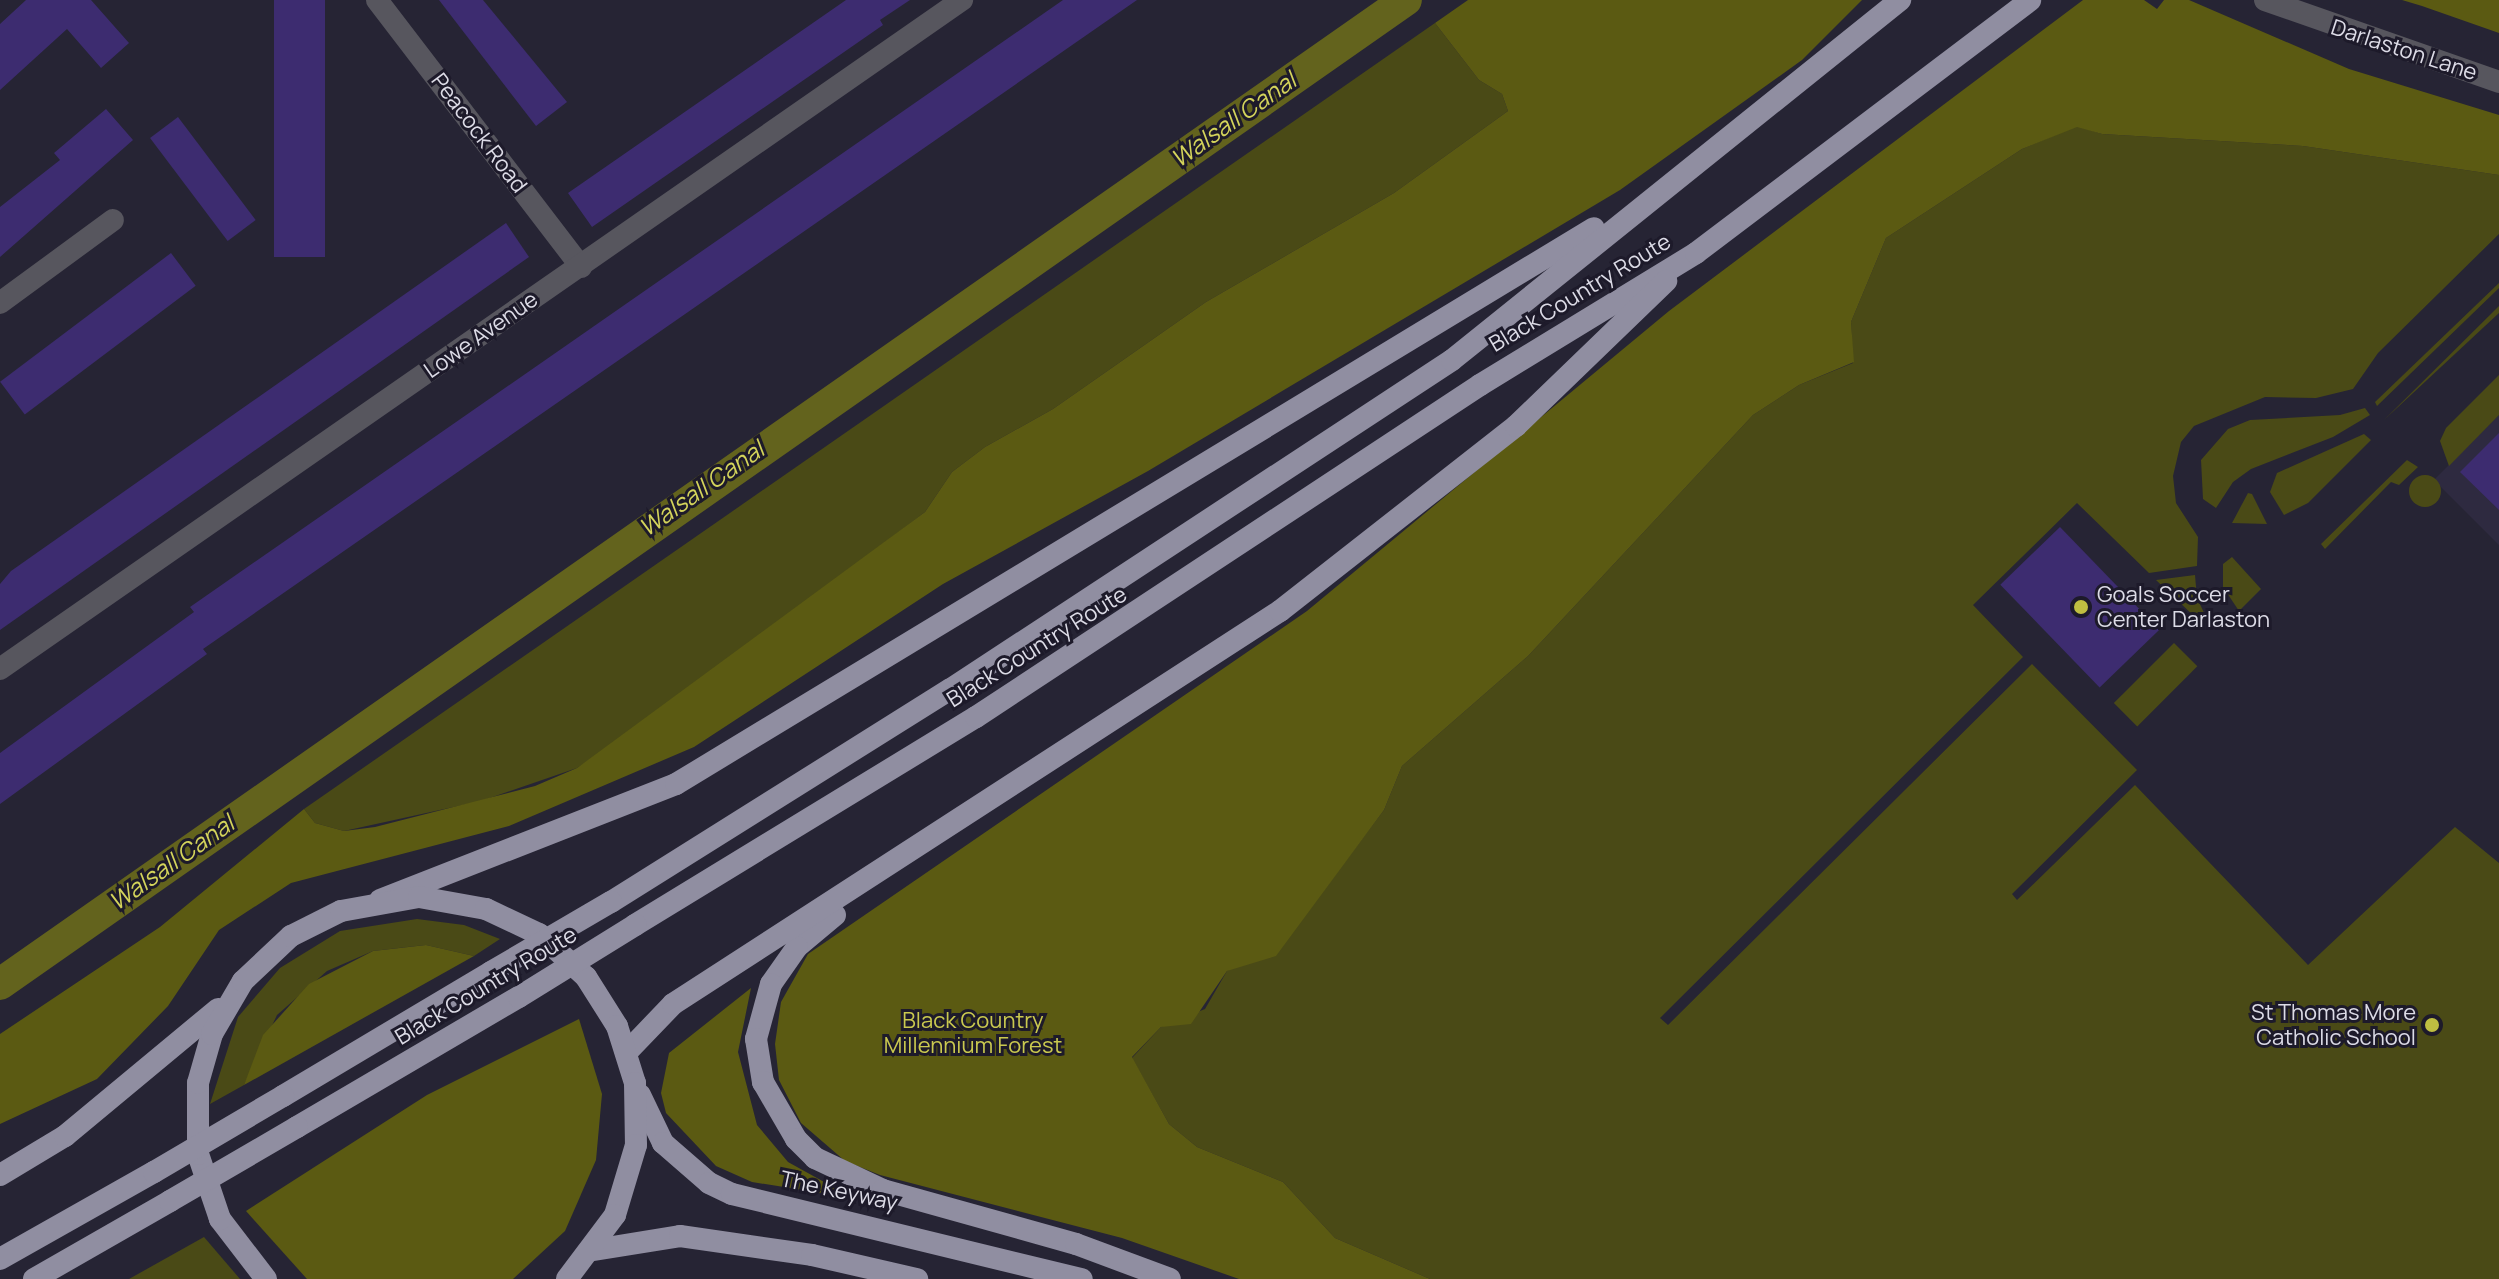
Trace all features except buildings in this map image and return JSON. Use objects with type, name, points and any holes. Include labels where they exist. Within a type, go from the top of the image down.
[{"type":"highway","name":"Black Country Route","points":[[0,1259],[154,1172],[611,902],[951,689],[1452,360],[1663,187],[1900,0]]},
{"type":"highway","name":"Black Country Route","points":[[34,1279],[519,997],[989,709],[1480,385],[1696,253],[2030,0]]},
{"type":"highway","points":[[0,1175],[144,1076],[230,999],[291,936],[676,784],[1663,187]]},
{"type":"highway","points":[[627,1052],[673,1004],[1280,611],[1516,426],[1696,253]]},
{"type":"highway","points":[[896,862],[797,947],[771,984],[756,1039],[763,1082],[781,1119],[815,1158],[883,1190],[1076,1244],[1170,1279]]},
{"type":"highway","points":[[380,900],[450,900],[539,934],[586,977],[627,1052],[635,1083],[636,1145],[628,1182],[594,1250],[567,1279]]},
{"type":"highway","points":[[230,999],[212,1034],[198,1083],[198,1154],[220,1219],[266,1279]]},
{"type":"highway","name":"The Keyway","points":[[635,1083],[663,1143],[709,1183],[732,1194],[1082,1279]]},
{"type":"highway","points":[[594,1250],[680,1236],[812,1255],[917,1279]]},
{"type":"street","name":"Peacock Road","points":[[377,0],[581,267]]},
{"type":"street","name":"Lowe Avenue","points":[[0,669],[962,0]]},
{"type":"street","name":"Darlaston Lane","points":[[2265,0],[2499,82]]},
{"type":"street","points":[[0,303],[113,220]]},
{"type":"shaded area","points":[[1435,23],[1479,80],[1502,94],[1508,111],[1394,193],[1206,302],[1053,409],[985,447],[952,472],[925,512],[650,720],[577,768],[481,801],[344,831],[315,823],[304,809]]},
{"type":"shaded area","points":[[2077,126],[2102,134],[2303,146],[2499,175],[2499,234],[2378,353],[2353,389],[2316,398],[2265,397],[2194,426],[2181,442],[2173,476],[2176,503],[2198,537],[2197,566],[2149,573],[2077,503],[1973,605],[2023,657],[1660,1018],[1668,1025],[2032,664],[2137,770],[2012,894],[2017,900],[2135,785],[2308,965],[2455,827],[2499,863],[2499,1279],[1430,1279],[1335,1238],[1283,1182],[1197,1147],[1169,1124],[1132,1058],[1161,1027],[1205,1009],[1227,971],[1295,928],[1384,810],[1402,766],[1528,656],[1753,415],[1799,385],[1853,363],[1851,322],[1886,238],[2022,149]]},
{"type":"shaded area","points":[[2499,283],[2499,288],[2377,406],[2375,402]]},
{"type":"shaded area","points":[[2499,306],[2499,313],[2384,420]]},
{"type":"shaded area","points":[[2499,375],[2499,415],[2449,466],[2440,441],[2446,428]]},
{"type":"shaded area","points":[[2365,408],[2370,415],[2333,437],[2251,469],[2233,482],[2216,508],[2203,499],[2201,460],[2228,429],[2250,420],[2340,415]]},
{"type":"shaded area","points":[[2499,415],[2499,545],[2434,480]]},
{"type":"shaded area","points":[[2364,434],[2371,440],[2308,503],[2284,515],[2270,492],[2277,473]]},
{"type":"shaded area","points":[[2407,460],[2418,467],[2399,485],[2391,482],[2325,549],[2321,544]]},
{"type":"shaded area","points":[[2425,475],[2436,480],[2441,491],[2436,502],[2425,507],[2414,502],[2409,491],[2414,480]]},
{"type":"shaded area","points":[[2248,493],[2252,494],[2267,524],[2232,523]]},
{"type":"shaded area","points":[[2232,557],[2261,589],[2239,611],[2223,587],[2223,564]]},
{"type":"shaded area","points":[[2195,575],[2197,598],[2207,619],[2197,619],[2156,580]]},
{"type":"shaded area","points":[[2174,643],[2197,666],[2137,726],[2114,703]]},
{"type":"shaded area","points":[[417,919],[464,925],[500,939],[474,956],[426,945],[373,951],[327,971],[277,1015],[244,1085],[210,1104],[238,1017],[280,968],[340,931]]},
{"type":"shaded area","points":[[204,1237],[240,1279],[129,1279]]},
{"type":"green space","points":[[1468,0],[1862,0],[1802,60],[1620,190],[1148,471],[943,584],[694,747],[509,826],[291,883],[219,930],[168,1006],[97,1079],[0,1124],[0,1034],[160,927],[304,809],[315,823],[344,831],[375,827],[535,786],[577,768],[925,512],[952,472],[985,447],[1053,409],[1206,302],[1394,193],[1508,111],[1502,94],[1479,80],[1435,23]]},
{"type":"green space","name":"Black Country Millennium Forest","points":[[2083,0],[2144,0],[2157,9],[2164,0],[2189,0],[2349,69],[2499,115],[2499,175],[2303,146],[2102,134],[2077,127],[2022,149],[1886,238],[1851,322],[1854,362],[1799,385],[1753,415],[1528,656],[1402,766],[1384,810],[1276,956],[1227,971],[1191,1024],[1161,1027],[1132,1057],[1169,1124],[1197,1147],[1283,1182],[1335,1238],[1430,1279],[1239,1279],[1122,1238],[880,1175],[845,1161],[801,1123],[779,1080],[775,1044],[781,1002],[808,954],[1307,611],[1669,311]]},
{"type":"green space","points":[[2402,0],[2499,0],[2499,33],[2422,6]]},
{"type":"green space","points":[[426,945],[474,956],[244,1085],[263,1035],[309,984],[373,951]]},
{"type":"green space","points":[[751,988],[738,1052],[757,1125],[788,1162],[853,1198],[752,1182],[716,1166],[666,1113],[661,1093],[669,1053]]},
{"type":"green space","points":[[579,1019],[602,1094],[596,1160],[565,1231],[513,1279],[307,1279],[246,1211],[427,1095]]},
{"type":"waterway","name":"Walsall Canal","points":[[0,984],[1406,0]]},
{"type":"place","name":"Goals Soccer Center Darlaston","points":[[2081,607]]},
{"type":"place","name":"St Thomas More Catholic School","points":[[2432,1025]]}]
